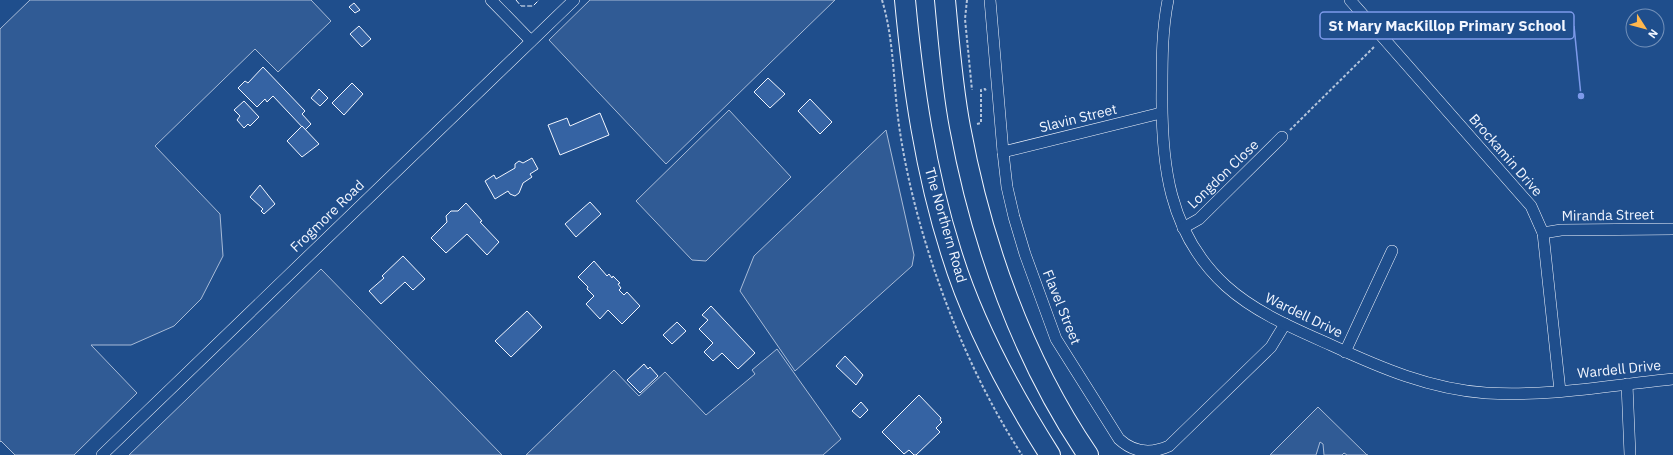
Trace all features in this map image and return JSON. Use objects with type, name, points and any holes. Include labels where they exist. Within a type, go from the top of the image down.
[{"type":"highway","name":"The Northern Road","points":[[905,0],[911,62],[923,142],[933,189],[951,253],[976,319],[1000,367],[1050,455]]},
{"type":"highway","points":[[946,0],[960,126],[990,246],[1006,295],[1022,336],[1062,412],[1088,455]]},
{"type":"street","points":[[491,0],[531,41]]},
{"type":"street","name":"Frogmore Road","points":[[102,455],[574,0]]},
{"type":"street","name":"Flavel Street","points":[[990,0],[1003,152],[1007,187],[1014,217],[1052,328],[1063,352],[1116,435],[1127,446],[1137,450],[1149,452],[1163,449],[1175,442],[1271,346],[1285,324]]},
{"type":"street","name":"Wardell Drive","points":[[1168,0],[1162,40],[1161,113],[1167,180],[1173,204],[1183,228],[1205,264],[1225,286],[1248,303],[1285,324],[1396,374],[1435,386],[1503,394],[1673,379]]},
{"type":"street","name":"Brockamin Drive","points":[[1350,0],[1531,206],[1543,233],[1560,390]]},
{"type":"street","name":"Slavin Street","points":[[1003,152],[1161,113]]},
{"type":"street","name":"Longdon Close","points":[[1183,228],[1199,219],[1282,137]]},
{"type":"street","name":"Miranda Street","points":[[1543,233],[1561,230],[1673,229]]},
{"type":"street","points":[[1345,352],[1392,251]]},
{"type":"street","points":[[1627,384],[1630,455]]},
{"type":"path","points":[[1282,137],[1298,124],[1384,38]]},
{"type":"path","points":[[977,124],[981,123],[980,90],[985,89],[986,95]]},
{"type":"path","points":[[981,107],[988,107],[1000,116]]},
{"type":"shaded area","points":[[30,0],[311,0],[331,21],[278,72],[255,49],[155,146],[220,214],[223,256],[201,299],[174,326],[131,345],[91,345],[137,393],[74,455],[15,455],[1,441],[0,442],[0,29]]},
{"type":"shaded area","points":[[590,0],[835,0],[666,164],[549,40]]},
{"type":"shaded area","points":[[729,110],[791,177],[706,261],[692,260],[636,201]]},
{"type":"shaded area","points":[[886,130],[914,255],[912,266],[795,371],[740,291],[754,256]]},
{"type":"shaded area","points":[[321,269],[502,455],[129,455],[188,398]]},
{"type":"shaded area","points":[[777,349],[841,439],[823,455],[526,455],[614,370],[639,396],[665,372],[706,415],[755,374],[752,370]]},
{"type":"shaded area","points":[[1318,407],[1367,455],[1347,455],[1344,453],[1342,455],[1324,455],[1323,444],[1320,442],[1316,455],[1270,455]]},
{"type":"building","points":[[354,3],[360,10],[355,13],[349,7]]},
{"type":"building","points":[[359,26],[371,39],[362,47],[350,34]]},
{"type":"building","points":[[263,67],[305,111],[302,114],[311,124],[305,130],[273,96],[267,102],[265,99],[257,107],[238,88],[245,81],[248,83]]},
{"type":"building","points":[[768,78],[785,94],[770,108],[754,92]]},
{"type":"building","points":[[352,83],[363,94],[344,115],[332,103]]},
{"type":"building","points":[[319,89],[328,98],[320,106],[311,98]]},
{"type":"building","points":[[810,99],[832,122],[820,134],[798,111]]},
{"type":"building","points":[[244,101],[259,117],[250,126],[248,124],[244,128],[237,120],[240,116],[234,110]]},
{"type":"building","points":[[600,113],[609,135],[560,155],[548,125],[567,118],[570,126]]},
{"type":"building","points":[[302,126],[319,144],[302,157],[287,141]]},
{"type":"building","points":[[532,158],[538,169],[530,174],[532,177],[523,183],[519,193],[515,196],[510,194],[508,191],[495,199],[485,181],[494,175],[496,179],[515,168],[515,164],[519,161],[523,163]]},
{"type":"building","points":[[260,185],[275,204],[264,214],[261,211],[263,209],[250,197]]},
{"type":"building","points":[[590,202],[601,214],[576,237],[565,224]]},
{"type":"building","points":[[466,203],[482,221],[480,222],[499,242],[487,255],[467,234],[446,253],[431,238],[447,222],[446,216],[451,211],[458,211]]},
{"type":"building","points":[[403,256],[425,279],[413,290],[405,282],[381,304],[369,291],[384,278],[382,276]]},
{"type":"building","points":[[594,261],[607,276],[609,274],[612,278],[613,276],[620,283],[618,284],[621,288],[619,290],[624,295],[627,292],[640,306],[622,324],[608,310],[600,319],[586,304],[594,296],[587,289],[588,287],[578,277]]},
{"type":"building","points":[[711,306],[755,353],[738,369],[722,353],[713,361],[704,352],[713,343],[699,329],[708,320],[702,315]]},
{"type":"building","points":[[527,311],[542,327],[511,357],[495,341]]},
{"type":"building","points":[[677,322],[686,331],[672,344],[663,335]]},
{"type":"building","points":[[845,356],[863,375],[856,385],[836,366]]},
{"type":"building","points":[[644,364],[648,369],[650,367],[658,376],[640,393],[627,380]]},
{"type":"building","points":[[919,395],[941,418],[940,420],[942,422],[936,428],[940,432],[916,455],[909,450],[904,454],[882,432]]},
{"type":"building","points":[[861,402],[868,410],[860,418],[852,411]]},
{"type":"fence","points":[[516,0],[521,6],[533,6],[539,0]]},
{"type":"place","name":"St Mary MacKillop Primary School","points":[[1581,96]]}]
